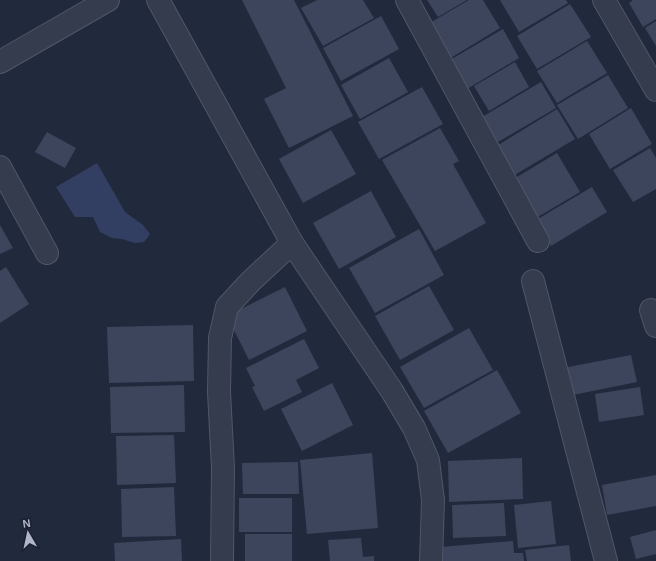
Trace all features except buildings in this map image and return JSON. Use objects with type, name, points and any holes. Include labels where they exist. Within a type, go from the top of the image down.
[{"type":"street","points":[[0,62],[108,0]]},
{"type":"street","points":[[158,0],[292,243],[392,391],[416,435],[428,460],[432,492],[431,561]]},
{"type":"street","points":[[407,0],[538,241]]},
{"type":"street","points":[[604,0],[656,90]]},
{"type":"street","points":[[0,167],[47,253]]},
{"type":"street","points":[[222,561],[223,468],[219,392],[220,338],[227,307],[250,281],[292,243]]},
{"type":"street","points":[[533,281],[606,561]]},
{"type":"water","points":[[97,163],[125,212],[143,225],[150,234],[144,242],[135,243],[112,238],[100,232],[93,217],[75,217],[56,187]]}]
